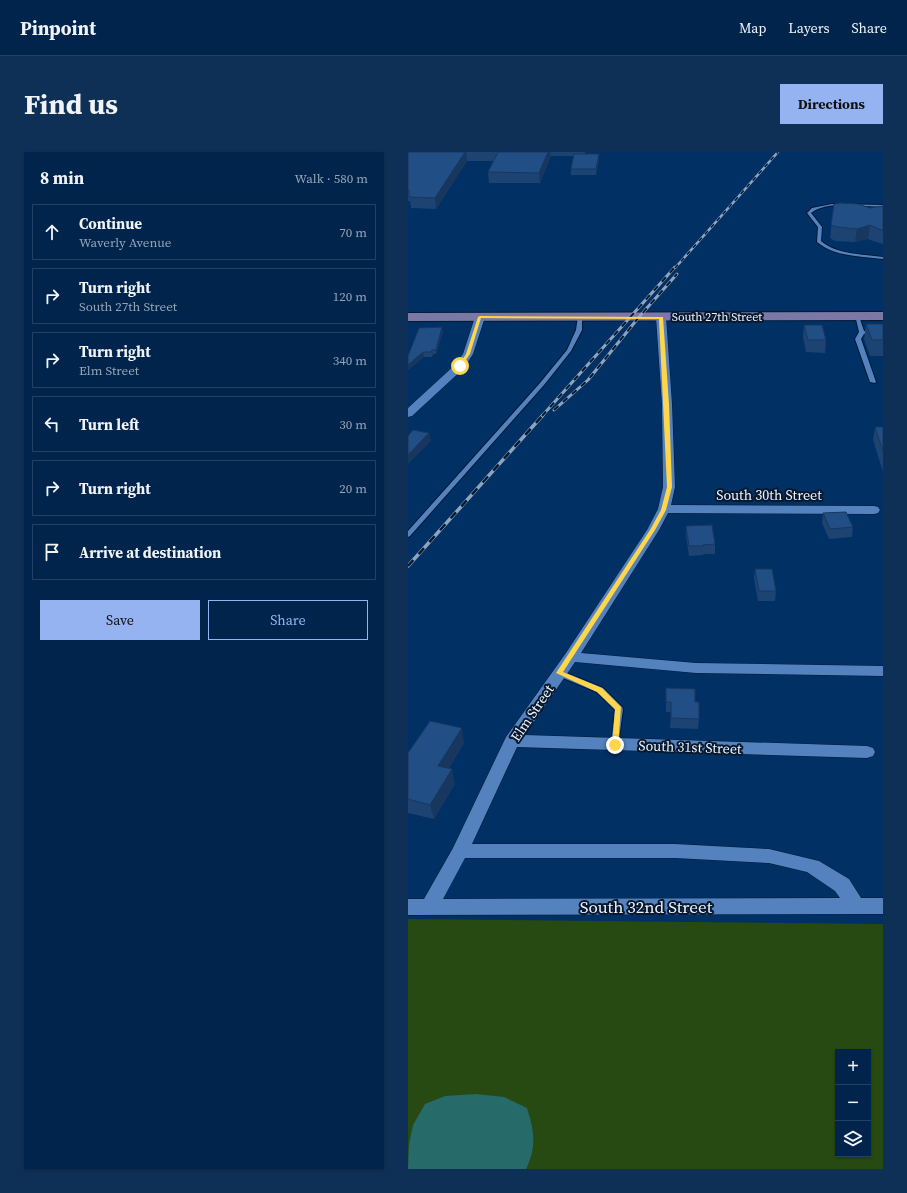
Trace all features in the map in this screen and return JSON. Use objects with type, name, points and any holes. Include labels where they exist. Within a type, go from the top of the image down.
[{"type":"main road","name":"South 27th Street","points":[[408,317],[883,316]]},
{"type":"street","points":[[408,414],[460,366],[468,354],[480,317]]},
{"type":"street","name":"Elm Street","points":[[429,907],[460,851],[512,741],[571,657],[653,530],[664,510],[669,487],[661,317]]},
{"type":"street","name":"South 30th Street","points":[[664,510],[874,510]]},
{"type":"street","points":[[571,657],[696,668],[883,671]]},
{"type":"street","name":"South 31st Street","points":[[512,741],[867,752]]},
{"type":"street","points":[[460,851],[675,851],[769,856],[812,866],[842,886],[856,906]]},
{"type":"street","name":"South 32nd Street","points":[[408,907],[883,906]]},
{"type":"lane","points":[[883,206],[829,206],[813,208],[809,213],[820,227],[819,241],[823,246],[836,251],[883,258]]},
{"type":"lane","points":[[857,316],[862,332],[858,339],[873,382]]},
{"type":"lane","points":[[408,535],[526,402],[569,350],[580,330],[580,317]]},
{"type":"lane","points":[[862,332],[883,333]]},
{"type":"lane","points":[[559,673],[600,690],[619,709],[615,745]]},
{"type":"green space","points":[[408,919],[883,924],[883,1169],[408,1169]]},
{"type":"shaded area","points":[[476,1094],[504,1097],[527,1108],[533,1131],[533,1146],[526,1169],[408,1169],[409,1144],[413,1125],[425,1104],[445,1096]]},
{"type":"building","points":[[408,152],[465,152],[435,198],[409,197]]},
{"type":"building","points":[[498,152],[548,152],[539,173],[488,172]]},
{"type":"building","points":[[574,154],[599,154],[596,169],[571,169]]},
{"type":"building","points":[[834,204],[858,204],[870,208],[883,206],[883,230],[870,225],[857,229],[831,225]]},
{"type":"building","points":[[866,324],[883,324],[883,340],[872,340]]},
{"type":"building","points":[[804,325],[822,325],[826,340],[808,340]]},
{"type":"building","points":[[442,327],[436,350],[432,350],[431,352],[423,352],[408,365],[408,356],[419,328]]},
{"type":"building","points":[[875,427],[883,427],[883,451]]},
{"type":"building","points":[[413,430],[429,433],[408,455],[408,436]]},
{"type":"building","points":[[846,512],[853,527],[830,529],[823,513]]},
{"type":"building","points":[[712,525],[715,544],[689,546],[686,526]]},
{"type":"building","points":[[755,569],[772,569],[776,591],[759,591]]},
{"type":"building","points":[[666,688],[695,689],[695,702],[699,702],[699,719],[671,718],[671,702],[666,702]]},
{"type":"building","points":[[430,721],[462,728],[438,766],[452,769],[430,805],[408,799],[408,753]]},
{"type":"railway","points":[[675,268],[778,152]]},
{"type":"railway","points":[[542,416],[675,267]]},
{"type":"railway","points":[[554,410],[588,380],[639,317],[677,274]]},
{"type":"railway","points":[[408,566],[543,415]]},
{"type":"route","points":[[460,366],[468,354],[474,340],[480,317],[661,317],[669,487],[664,510],[653,530],[571,657],[559,673],[600,690],[619,709],[615,745]]}]
